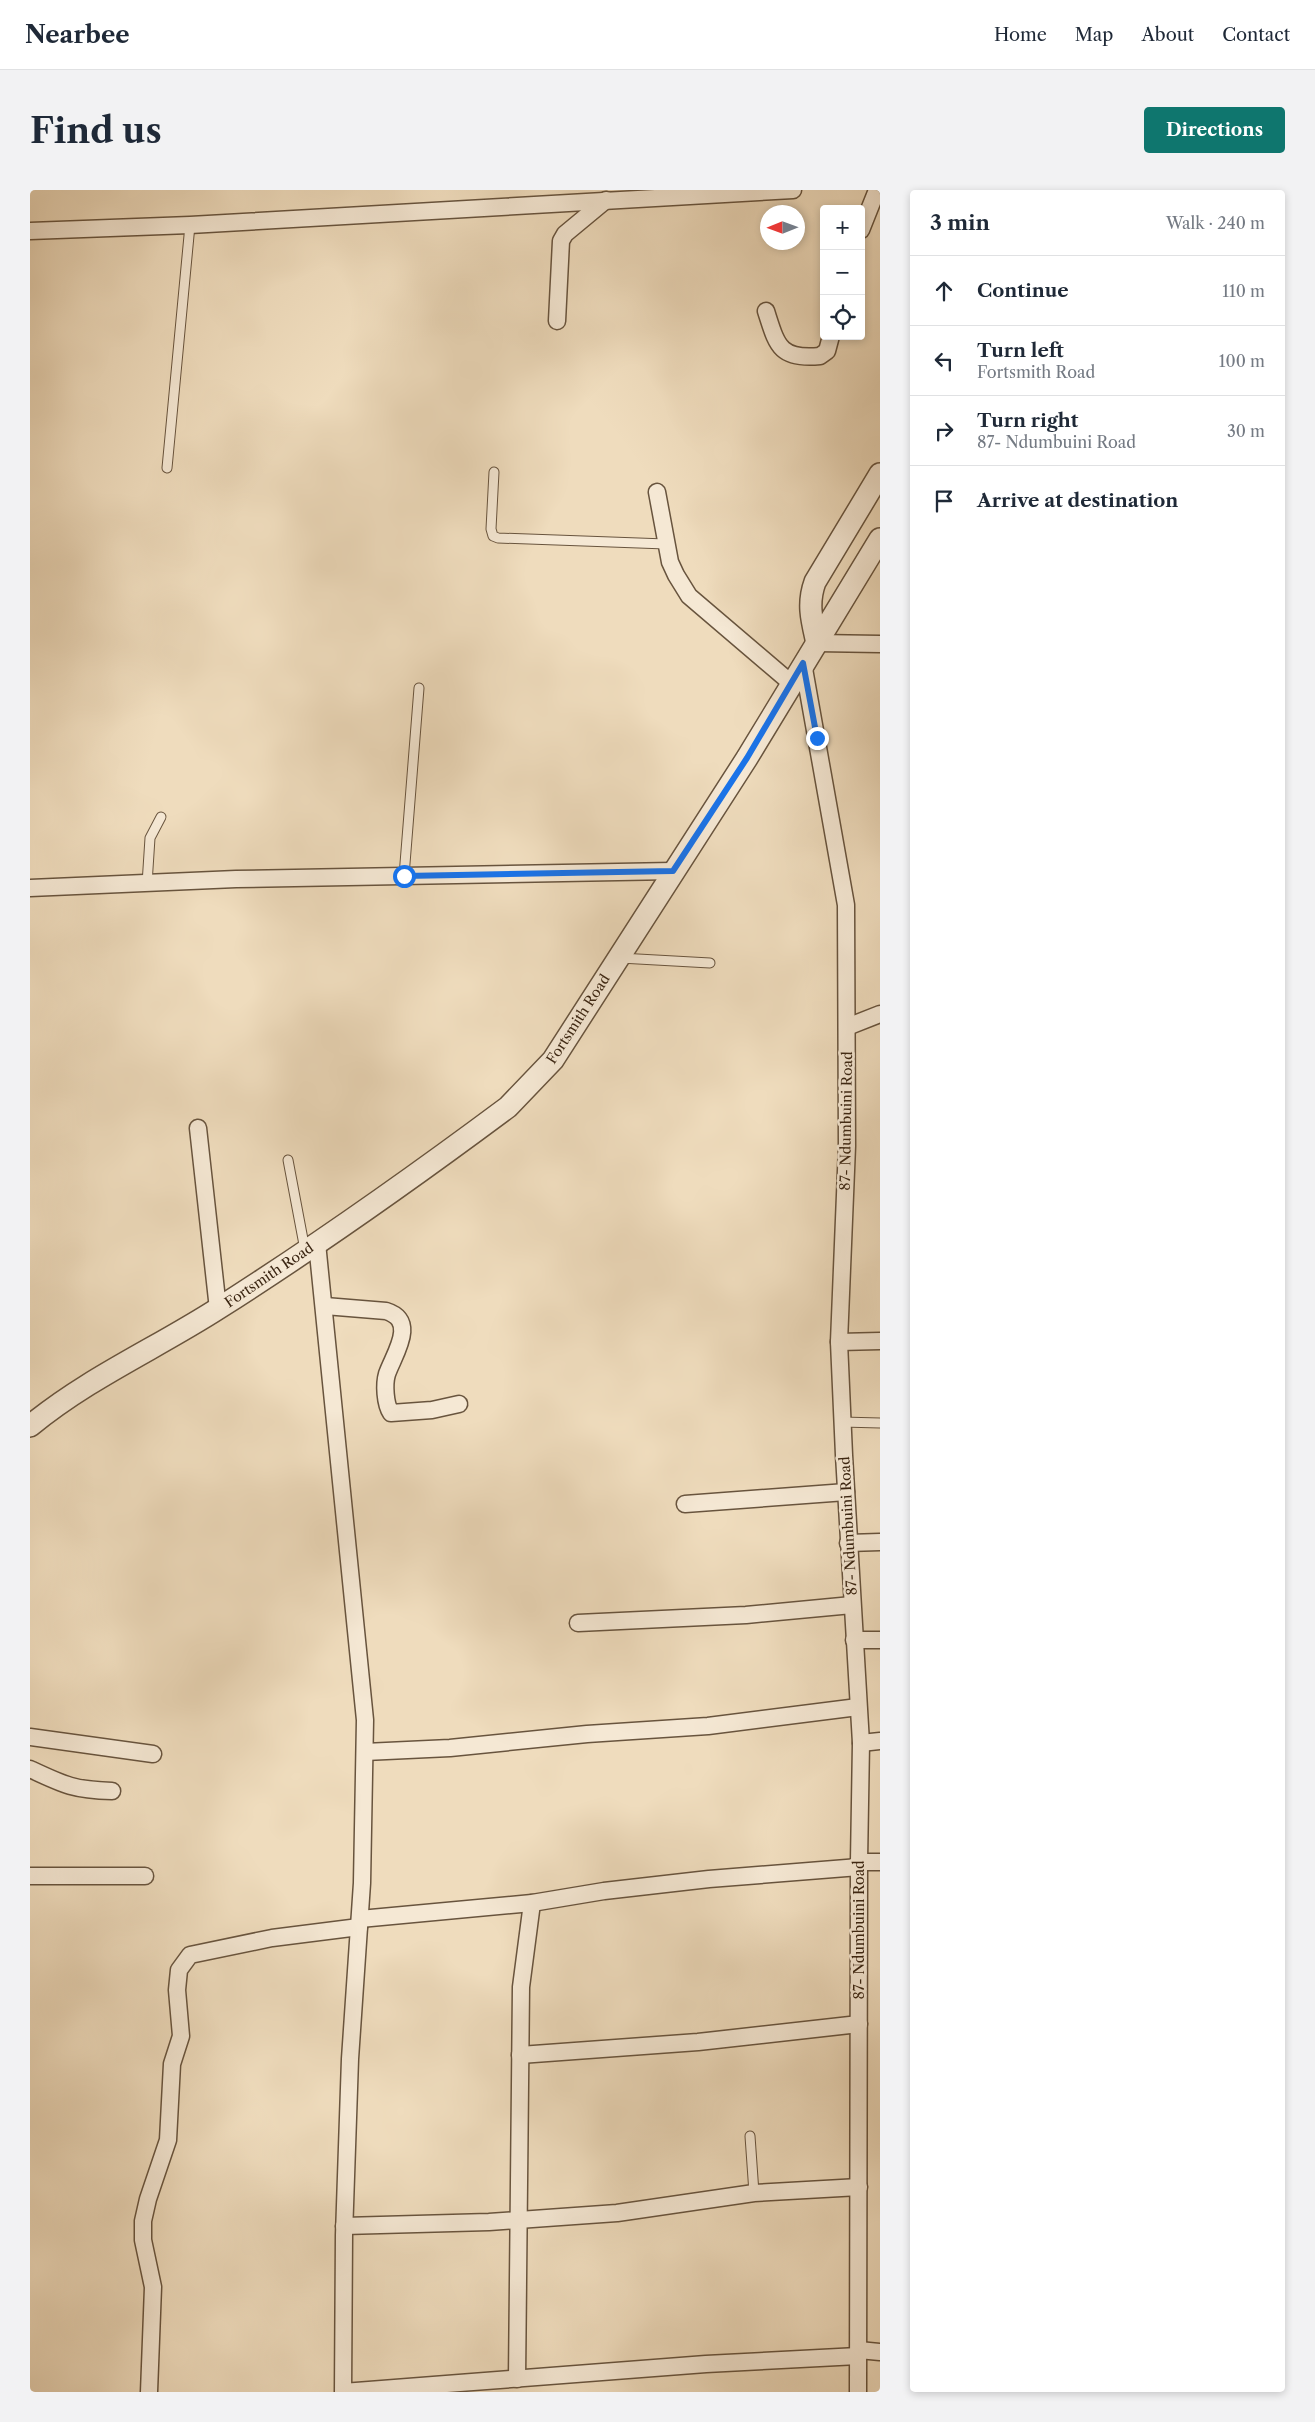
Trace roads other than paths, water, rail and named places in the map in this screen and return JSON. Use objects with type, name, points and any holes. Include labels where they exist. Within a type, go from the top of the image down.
[{"type":"street","points":[[30,231],[190,225],[559,196],[606,200],[793,190]]},
{"type":"street","points":[[865,220],[877,190]]},
{"type":"street","points":[[557,321],[561,241],[565,234],[606,200]]},
{"type":"street","points":[[766,311],[779,347],[784,352],[811,357],[820,356],[827,351],[830,340]]},
{"type":"street","points":[[880,474],[814,582],[810,597],[810,610],[817,643],[880,644]]},
{"type":"street","points":[[657,492],[666,544],[676,575],[690,596],[791,683]]},
{"type":"street","name":"Fortsmith Road","points":[[30,1426],[56,1404],[218,1309],[311,1247],[508,1107],[553,1060],[747,758],[880,539]]},
{"type":"street","name":"87- Ndumbuini Road","points":[[803,663],[846,905],[847,1146],[839,1342],[848,1543],[861,1743],[858,2392]]},
{"type":"street","points":[[30,888],[404,876],[673,871]]},
{"type":"street","points":[[846,1027],[880,1014]]},
{"type":"street","points":[[198,1128],[218,1309]]},
{"type":"street","points":[[311,1247],[325,1306],[365,1720],[360,1923],[350,2059],[344,2226],[343,2392],[880,2352]]},
{"type":"street","points":[[325,1306],[386,1311],[395,1314],[400,1319],[402,1332],[398,1353],[387,1375],[386,1383],[388,1408],[391,1412],[432,1410],[459,1404]]},
{"type":"street","points":[[839,1342],[876,1340]]},
{"type":"street","points":[[685,1504],[846,1492]]},
{"type":"street","points":[[848,1543],[880,1542]]},
{"type":"street","points":[[578,1623],[746,1615],[852,1605]]},
{"type":"street","points":[[854,1640],[880,1640]]},
{"type":"street","points":[[365,1752],[450,1748],[586,1734],[708,1726],[858,1707]]},
{"type":"street","points":[[30,1737],[153,1754]]},
{"type":"street","points":[[861,1743],[880,1741]]},
{"type":"street","points":[[30,1769],[64,1785],[81,1790],[112,1791]]},
{"type":"street","points":[[149,2392],[153,2287],[143,2240],[144,2221],[148,2199],[168,2140],[172,2064],[181,2036],[177,1990],[179,1970],[190,1955],[272,1938],[360,1923],[532,1903],[604,1891],[880,1862]]},
{"type":"street","points":[[30,1876],[145,1876]]},
{"type":"street","points":[[517,2379],[521,1988],[532,1903]]},
{"type":"street","points":[[520,2055],[698,2042],[859,2024]]},
{"type":"street","points":[[344,2226],[519,2220],[617,2213],[754,2192],[859,2186]]},
{"type":"lane","points":[[167,468],[190,225]]},
{"type":"lane","points":[[494,472],[491,529],[493,536],[498,538],[666,544]]},
{"type":"lane","points":[[404,876],[419,688]]},
{"type":"lane","points":[[147,884],[150,838],[161,816]]},
{"type":"lane","points":[[618,958],[710,963]]},
{"type":"lane","points":[[288,1160],[311,1247]]},
{"type":"lane","points":[[842,1422],[880,1423]]},
{"type":"lane","points":[[750,2136],[754,2192]]}]
